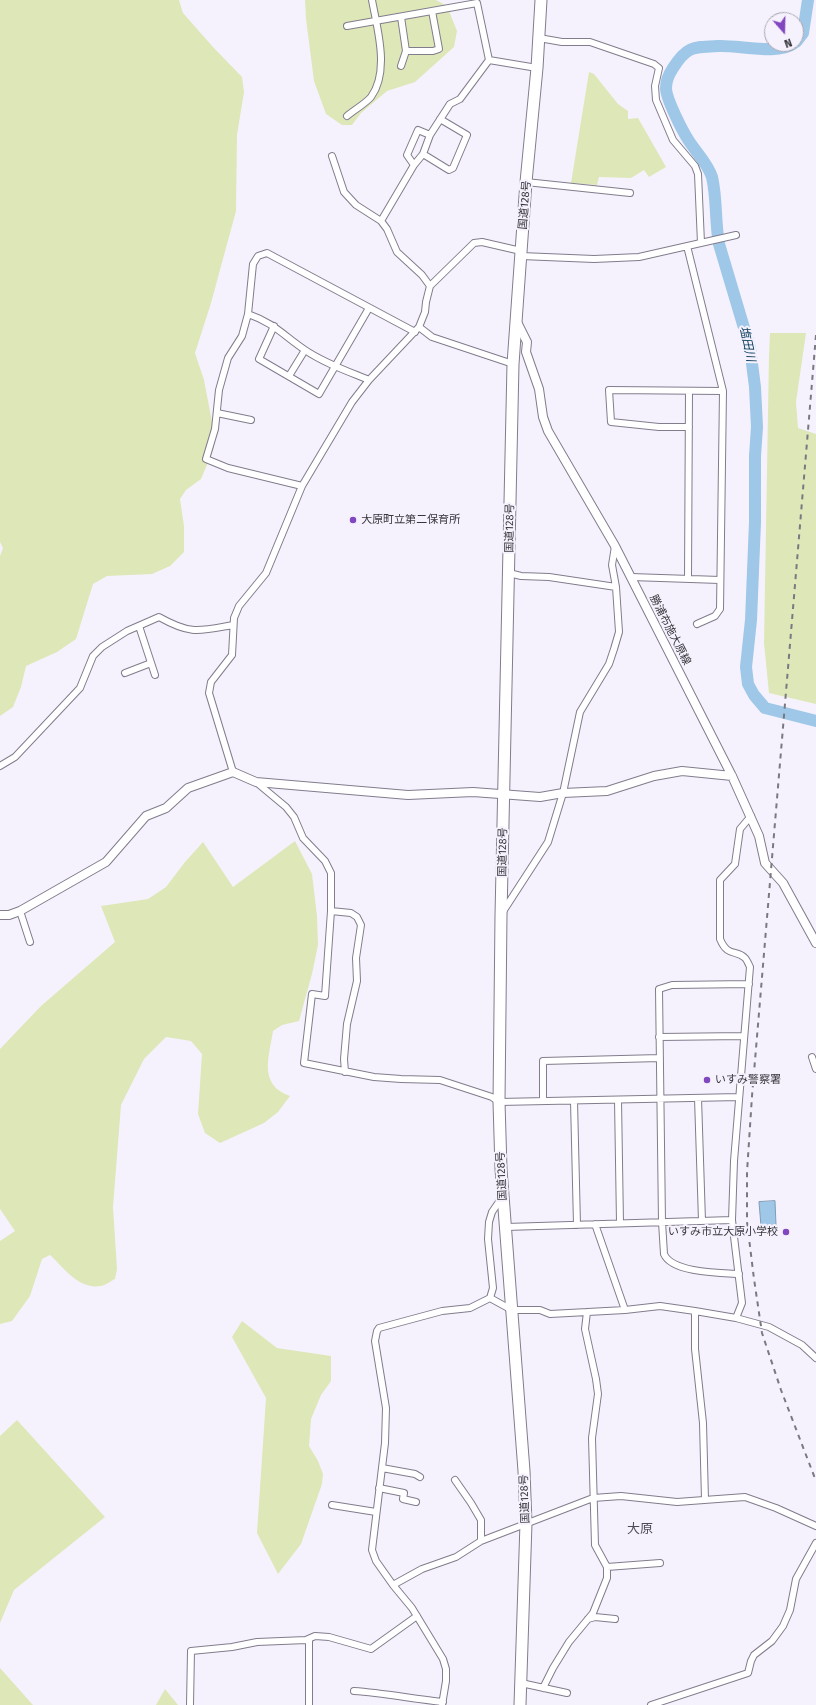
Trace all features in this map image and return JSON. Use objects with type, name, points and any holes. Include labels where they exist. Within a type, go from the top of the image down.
[{"type":"highway","name":"国道128号","points":[[520,1705],[526,1523],[524,1471],[503,1195],[499,1102],[501,915],[513,364],[526,182],[537,68],[541,0]]},
{"type":"street","points":[[346,116],[370,97],[378,80],[382,55],[372,0]]},
{"type":"street","points":[[348,26],[477,3],[489,60],[460,99],[450,104],[430,135],[423,154],[414,165],[381,221]]},
{"type":"street","points":[[406,51],[433,51],[439,49],[432,11]]},
{"type":"street","points":[[401,17],[406,51],[401,66]]},
{"type":"street","points":[[539,38],[562,42],[590,42],[654,64],[659,68],[655,86],[656,100],[674,140],[695,166],[698,174],[701,242]]},
{"type":"street","points":[[489,60],[537,68]]},
{"type":"street","points":[[423,154],[449,170],[452,168],[467,135],[440,119]]},
{"type":"street","points":[[414,165],[407,155],[418,130],[430,135]]},
{"type":"street","points":[[332,156],[344,192],[356,205],[381,221],[387,229],[396,252],[422,275],[430,286]]},
{"type":"street","points":[[526,182],[630,193]]},
{"type":"street","points":[[233,772],[209,693],[211,682],[232,655],[234,618],[239,606],[266,573],[302,486],[352,402],[369,380],[417,330],[425,312],[430,286],[474,243],[482,242],[521,254],[594,259],[639,257],[736,235]]},
{"type":"street","points":[[687,246],[723,391],[720,609],[715,616],[697,624]]},
{"type":"street","points":[[302,486],[228,468],[206,459],[215,429],[219,390],[228,358],[242,336],[248,314],[253,264],[258,256],[267,252],[369,308],[432,337],[513,364]]},
{"type":"street","points":[[274,326],[259,359],[319,394],[369,308]]},
{"type":"street","points":[[248,314],[274,326],[305,350],[335,366],[369,380]]},
{"type":"street","name":"勝浦布施大原線","points":[[517,322],[527,342],[526,352],[539,389],[548,431],[615,546],[732,776],[762,843],[765,863],[783,883],[816,943]]},
{"type":"street","points":[[289,376],[305,350]]},
{"type":"street","points":[[689,426],[659,427],[611,422],[609,390],[723,391]]},
{"type":"street","points":[[688,579],[689,391]]},
{"type":"street","points":[[217,413],[251,420]]},
{"type":"street","points":[[501,915],[548,842],[563,793],[580,712],[609,664],[619,632],[616,587],[612,565],[615,546]]},
{"type":"street","points":[[509,573],[520,576],[549,577],[616,587]]},
{"type":"street","points":[[631,577],[720,580]]},
{"type":"street","points":[[0,766],[15,757],[80,688],[93,656],[102,647],[139,626],[160,617],[185,629],[199,631],[233,625]]},
{"type":"street","points":[[139,626],[155,675]]},
{"type":"street","points":[[126,673],[151,663]]},
{"type":"street","points":[[256,782],[408,795],[473,792],[540,797],[563,793],[607,791],[654,776],[682,771],[732,776]]},
{"type":"street","points":[[1,916],[20,911],[106,862],[146,816],[166,808],[188,788],[233,772],[256,782],[286,807],[294,817],[303,838],[325,861],[331,873],[331,911],[325,996],[312,994],[304,1063],[374,1077],[440,1080],[492,1098],[499,1102],[739,1097]]},
{"type":"street","points":[[736,1318],[742,1303],[732,1220],[734,1161],[750,967],[745,958],[727,950],[720,939],[720,880],[735,864],[740,829],[751,816]]},
{"type":"street","points":[[20,911],[30,942]]},
{"type":"street","points":[[331,911],[350,913],[357,917],[361,925],[356,958],[357,982],[347,1024],[344,1059],[345,1072]]},
{"type":"street","points":[[739,1274],[699,1271],[673,1264],[666,1259],[664,1254],[662,1222],[658,989],[672,985],[749,984]]},
{"type":"street","points":[[659,1036],[744,1036]]},
{"type":"street","points":[[812,1057],[816,1069]]},
{"type":"street","points":[[543,1101],[543,1061],[660,1058]]},
{"type":"street","points":[[698,1098],[702,1221]]},
{"type":"street","points":[[618,1100],[620,1224]]},
{"type":"street","points":[[574,1101],[577,1225]]},
{"type":"street","points":[[354,1691],[383,1693],[442,1704],[446,1681],[446,1669],[443,1659],[417,1616],[376,1561],[372,1550],[385,1443],[386,1404],[378,1368],[375,1341],[379,1328],[442,1311],[470,1308],[490,1298],[493,1288],[488,1239],[489,1222],[492,1212],[503,1195]]},
{"type":"street","points":[[506,1227],[732,1220]]},
{"type":"street","points":[[595,1224],[625,1310]]},
{"type":"street","points":[[490,1298],[512,1310],[540,1310],[550,1314],[625,1310],[660,1306],[736,1318],[769,1327],[802,1345],[816,1358]]},
{"type":"street","points":[[695,1311],[695,1349],[703,1415],[705,1500]]},
{"type":"street","points":[[543,1688],[569,1642],[593,1613],[606,1583],[607,1567],[595,1545],[592,1438],[598,1394],[585,1329],[587,1312]]},
{"type":"street","points":[[382,1468],[415,1474],[420,1477]]},
{"type":"street","points":[[454,1480],[471,1503],[480,1520],[481,1541]]},
{"type":"street","points":[[379,1488],[404,1493],[403,1499],[416,1502]]},
{"type":"street","points":[[393,1585],[422,1569],[456,1557],[481,1541],[593,1498],[621,1496],[677,1502],[745,1497],[776,1508],[816,1526]]},
{"type":"street","points":[[332,1505],[376,1512]]},
{"type":"street","points":[[651,1705],[748,1674],[754,1655],[772,1641],[783,1626],[790,1610],[796,1579],[816,1543]]},
{"type":"street","points":[[607,1567],[660,1563]]},
{"type":"street","points":[[190,1705],[191,1651],[232,1647],[257,1642],[308,1639],[315,1636],[329,1638],[371,1649],[417,1616]]},
{"type":"street","points":[[588,1619],[595,1617],[615,1619]]},
{"type":"street","points":[[308,1639],[309,1705]]},
{"type":"street","points":[[521,1683],[567,1693]]},
{"type":"green space","points":[[0,0],[179,0],[183,13],[242,77],[244,92],[237,135],[236,211],[211,303],[195,353],[204,380],[213,427],[214,448],[201,479],[186,490],[180,499],[184,526],[184,552],[170,566],[152,574],[107,576],[93,584],[76,639],[57,652],[26,666],[21,687],[13,707],[0,716],[0,556],[3,548],[0,542]]},
{"type":"green space","points":[[305,0],[436,0],[447,6],[457,31],[454,47],[415,82],[387,91],[361,113],[352,125],[342,125],[326,114],[314,81]]},
{"type":"green space","points":[[589,72],[594,74],[618,104],[628,111],[628,119],[638,118],[666,167],[649,177],[644,170],[631,178],[599,177],[597,185],[571,183]]},
{"type":"green space","points":[[770,333],[806,333],[796,402],[798,428],[816,434],[816,704],[769,693],[764,643]]},
{"type":"green space","points":[[295,841],[312,874],[317,916],[318,945],[312,974],[299,1021],[282,1025],[273,1031],[268,1060],[270,1077],[273,1085],[280,1091],[290,1096],[278,1112],[264,1123],[220,1143],[205,1133],[198,1114],[202,1054],[191,1041],[166,1037],[144,1059],[121,1105],[113,1207],[117,1269],[115,1279],[101,1286],[86,1285],[66,1272],[50,1255],[42,1259],[30,1296],[12,1321],[0,1324],[0,1241],[15,1231],[0,1209],[0,1049],[41,1006],[115,942],[101,906],[148,899],[166,887],[185,862],[203,842],[233,887]]},
{"type":"green space","points":[[242,1321],[277,1348],[331,1356],[331,1381],[321,1395],[311,1419],[309,1446],[318,1461],[323,1474],[322,1484],[301,1544],[278,1574],[257,1533],[266,1398],[232,1337]]},
{"type":"green space","points":[[17,1420],[105,1517],[14,1590],[0,1623],[0,1436]]},
{"type":"green space","points":[[0,1668],[33,1705],[0,1705]]},
{"type":"green space","points":[[165,1689],[178,1705],[156,1705]]},
{"type":"water","points":[[775,1201],[776,1225],[761,1226],[759,1202]]},
{"type":"waterway","name":"塩田川","points":[[804,26],[808,0]]},
{"type":"waterway","name":"塩田川","points":[[764,49],[727,46],[691,49],[682,55],[673,68],[668,78],[666,88],[669,100],[679,123],[689,141],[708,167],[712,177],[715,193],[719,244],[750,348],[755,387],[757,427],[751,620],[746,667],[748,684],[754,695],[765,708],[816,721]]},
{"type":"railway","points":[[816,335],[752,1096],[747,1172],[747,1222],[762,1333],[781,1390],[816,1481]]},
{"type":"place","name":"大原町立第二保育所","points":[[353,520]]},
{"type":"place","name":"いすみ警察署","points":[[707,1080]]},
{"type":"place","name":"いすみ市立大原小学校","points":[[786,1232]]},
{"type":"district","name":"大原","points":[[640,1529]]}]
